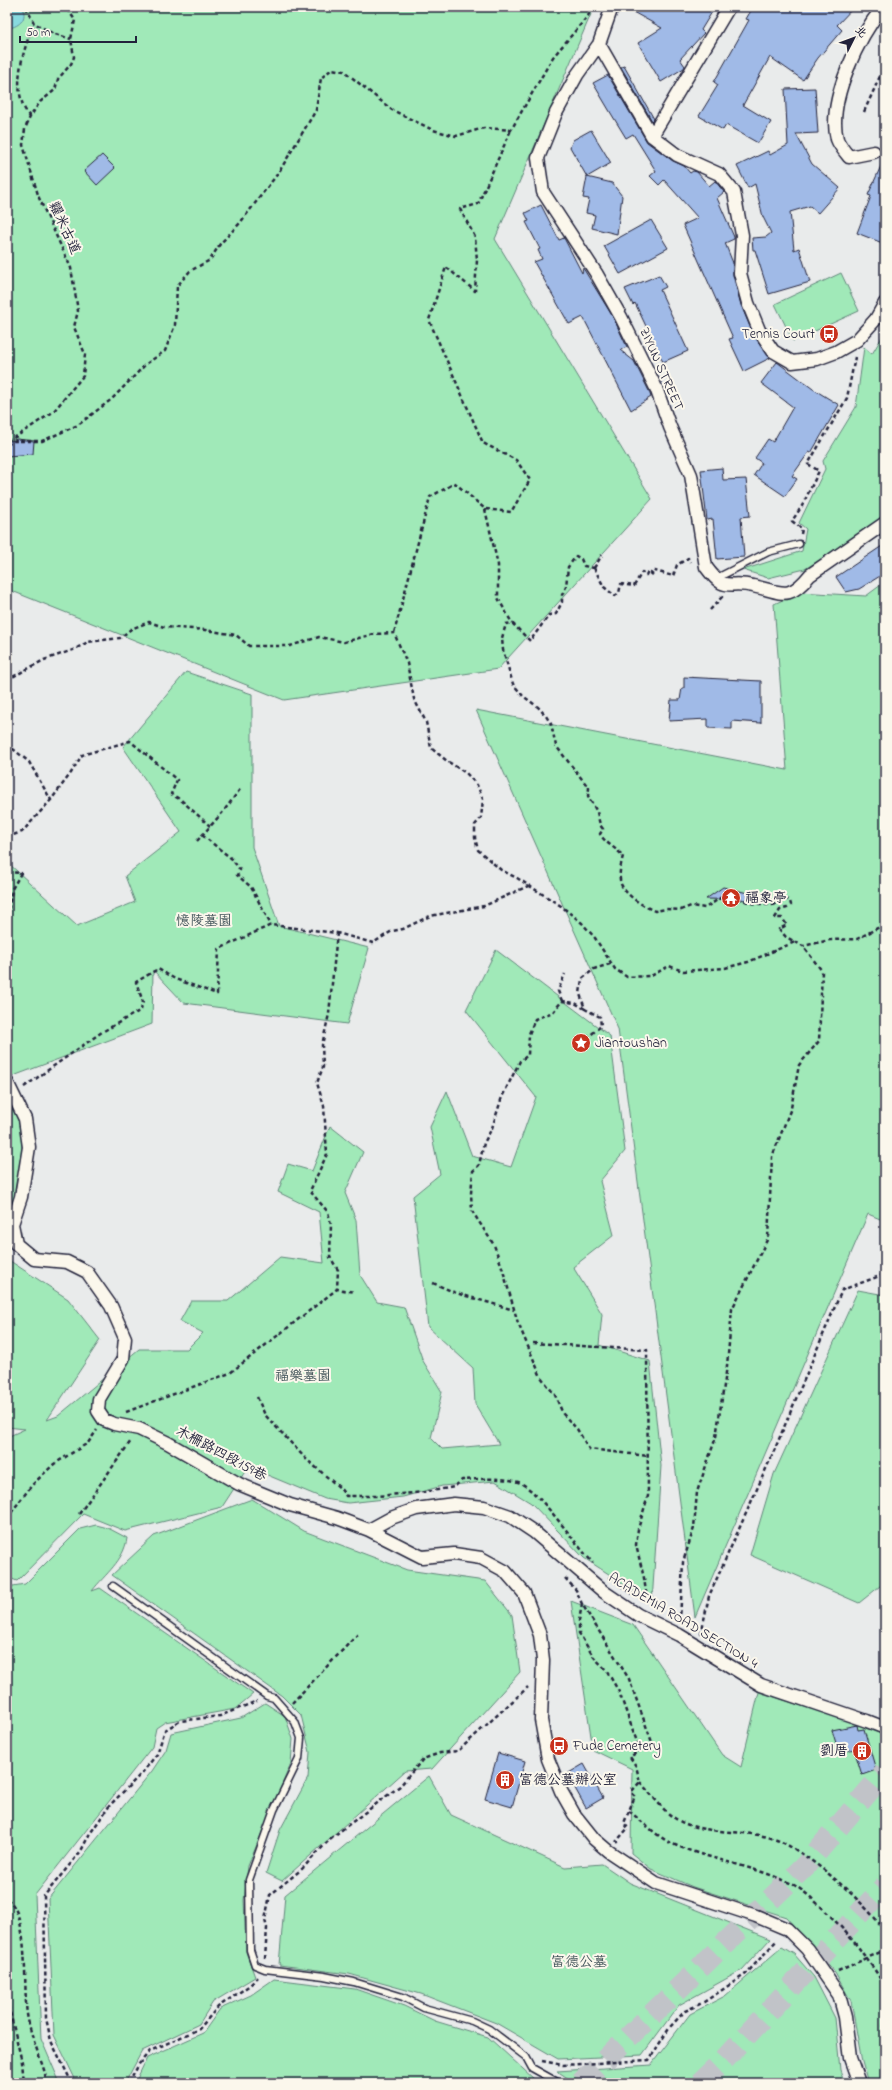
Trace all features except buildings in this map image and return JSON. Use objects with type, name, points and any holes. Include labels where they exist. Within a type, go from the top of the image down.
[{"type":"street","name":"ZIYUN STREET","points":[[612,7],[599,44],[577,75],[556,113],[538,158],[543,192],[596,273],[621,317],[656,388],[670,427],[691,476],[706,567],[715,579]]},
{"type":"street","points":[[652,136],[729,7]]},
{"type":"street","points":[[874,152],[849,157],[837,141],[836,122],[844,82],[860,40],[881,15]]},
{"type":"street","points":[[599,44],[652,136],[677,155],[719,174],[734,192],[742,235],[740,273],[748,303],[759,330],[773,351],[792,362],[817,359],[836,352],[857,340],[876,319],[885,303]]},
{"type":"street","points":[[715,579],[728,586],[752,585],[776,593],[788,593],[800,587],[810,575],[885,523]]},
{"type":"street","points":[[7,1082],[25,1119],[29,1147],[21,1197],[12,1224],[16,1244],[34,1259],[67,1262],[87,1272],[110,1306],[125,1338],[123,1359],[99,1400],[98,1410],[104,1420]]},
{"type":"street","name":"木柵路四段159巷","points":[[104,1420],[114,1424],[139,1429],[168,1443],[239,1484],[290,1505],[337,1518],[369,1530],[422,1557],[454,1554],[481,1558],[505,1571],[524,1593],[540,1635],[543,1660],[541,1720],[548,1759],[561,1791],[574,1814],[594,1839],[608,1851],[656,1883],[756,1916],[787,1929]]},
{"type":"street","name":"ACADEMIA ROAD SECTION 4","points":[[369,1530],[391,1518],[416,1509],[454,1504],[484,1508],[510,1516],[534,1532],[604,1592],[638,1615],[680,1635],[761,1685],[885,1728]]},
{"type":"street","points":[[787,1929],[807,1950],[839,1995],[845,2017],[850,2058],[859,2083]]},
{"type":"lane","points":[[715,579],[768,552],[799,544]]},
{"type":"lane","points":[[113,1586],[267,1696],[274,1698],[295,1722],[301,1738],[298,1759],[274,1810],[249,1880],[250,1950],[255,1965],[265,1969],[339,1979],[403,1997],[424,2008],[472,2020],[489,2029],[526,2057],[532,2068],[559,2083]]},
{"type":"path","points":[[26,7],[34,23],[52,33],[72,39]]},
{"type":"path","name":"糶米古道","points":[[7,441],[53,412],[83,376],[85,354],[74,327],[78,311],[71,268],[38,198],[23,145],[25,129],[30,117],[40,102],[55,90],[58,79],[71,64],[74,57],[72,39],[75,20],[66,7]]},
{"type":"path","points":[[592,7],[588,16],[553,57],[511,130],[478,204],[460,209],[475,237],[477,260],[475,291],[446,267],[429,320],[483,443],[516,460],[530,480],[511,512],[485,509],[455,483],[430,497],[394,633],[407,663],[414,699],[426,722],[431,748],[447,761],[466,773],[477,785],[484,799],[481,818],[475,825],[475,838],[478,850],[501,870],[517,878],[561,906],[582,923],[605,952],[610,964],[627,977],[651,976],[669,966],[683,971],[724,968],[748,962],[795,942]]},
{"type":"path","points":[[30,117],[23,108],[19,94],[24,44],[34,23]]},
{"type":"path","points":[[864,112],[885,65]]},
{"type":"path","points":[[7,445],[14,441],[42,441],[78,426],[112,399],[146,364],[165,351],[175,325],[177,286],[190,271],[210,260],[220,244],[240,223],[279,172],[316,110],[321,78],[332,69],[344,71],[392,110],[433,130],[456,136],[484,128],[511,130]]},
{"type":"path","points":[[799,544],[802,529],[792,521],[802,506],[819,471],[808,464],[847,398],[857,340]]},
{"type":"path","points":[[485,509],[498,565],[498,598],[512,623],[530,642],[549,615],[556,614],[562,602],[562,595],[566,587],[568,567],[576,556],[581,559],[584,566],[594,568]]},
{"type":"path","points":[[594,568],[602,555]]},
{"type":"path","points":[[594,568],[604,587],[615,596],[619,592],[621,584],[634,586],[642,572],[646,575],[648,571],[653,575],[655,571],[673,576],[677,565],[688,558],[695,571],[706,567]]},
{"type":"path","points":[[7,680],[44,660],[73,650],[88,642],[120,638],[131,629],[149,622],[164,627],[205,630],[236,635],[249,646],[290,646],[319,637],[344,642],[374,634],[394,633]]},
{"type":"path","points":[[512,623],[506,624],[502,638],[503,650],[513,684],[523,696],[538,707],[546,716],[551,724],[556,746],[589,788],[588,796],[598,812],[600,825],[603,829],[600,834],[603,840],[615,847],[622,856],[620,876],[621,884],[638,902],[655,911],[666,908],[680,910],[691,906],[705,908],[725,895],[731,895],[750,903],[772,905],[786,899],[790,901],[791,905],[780,910],[775,918],[782,918],[787,925],[779,929],[786,937],[803,946],[822,971],[819,1042],[799,1065],[791,1108],[772,1157],[768,1238],[732,1309],[727,1366],[716,1436],[697,1492],[694,1528],[683,1562],[680,1635]]},
{"type":"path","points":[[7,837],[22,832],[51,800],[82,755],[130,741],[177,780],[170,794],[181,800],[210,826]]},
{"type":"path","points":[[7,744],[29,762],[51,800]]},
{"type":"path","points":[[197,841],[241,788]]},
{"type":"path","points":[[202,835],[232,859],[240,870],[237,875],[251,887],[271,925]]},
{"type":"path","points":[[7,872],[21,873],[12,889],[9,899],[7,921]]},
{"type":"path","points":[[14,1094],[102,1032],[141,1010],[143,1002],[136,982],[158,969],[175,979],[217,994],[219,950],[271,925],[337,933],[373,943],[392,931],[403,929],[430,916],[484,906],[528,886]]},
{"type":"path","points":[[803,946],[830,940],[857,939],[885,924]]},
{"type":"path","points":[[337,933],[329,1014],[322,1045],[323,1067],[317,1083],[324,1106],[327,1154],[310,1191],[328,1212],[331,1224],[330,1257],[338,1270],[337,1289]]},
{"type":"path","points":[[584,1009],[580,994],[582,979],[594,969],[610,964]]},
{"type":"path","points":[[562,1001],[558,991],[565,974]]},
{"type":"path","points":[[562,1001],[575,1003],[600,1018],[601,1026],[581,1043]]},
{"type":"path","points":[[562,1001],[554,1012],[535,1019],[529,1034],[528,1055],[520,1061],[502,1097],[492,1128],[484,1143],[479,1165],[473,1171],[471,1193],[472,1211],[494,1244],[518,1323],[541,1377],[555,1395],[563,1414],[577,1430],[590,1449],[648,1456]]},
{"type":"path","points":[[695,1645],[703,1632],[709,1596],[774,1450],[842,1290],[885,1274]]},
{"type":"path","points":[[433,1283],[456,1293],[514,1310]]},
{"type":"path","points":[[104,1420],[230,1373],[337,1289],[355,1292]]},
{"type":"path","points":[[533,1343],[647,1350],[648,1496],[638,1529],[636,1545],[646,1592],[643,1605],[638,1615]]},
{"type":"path","points":[[79,1514],[139,1429]]},
{"type":"path","points":[[7,1518],[32,1485],[54,1464],[88,1443],[92,1437]]},
{"type":"path","points":[[561,1574],[576,1590],[582,1604],[628,1679],[653,1746]]},
{"type":"path","points":[[582,1604],[579,1621],[579,1633],[593,1656],[607,1672],[619,1692],[640,1750],[630,1757],[636,1766],[640,1782],[670,1814],[692,1826],[706,1829],[748,1833],[773,1838],[789,1845],[804,1855],[858,1900],[885,1931]]},
{"type":"path","points":[[274,1698],[280,1693],[293,1703],[358,1634]]},
{"type":"path","points":[[129,2083],[138,2064],[150,2051],[199,2029],[218,2007],[250,1986],[265,1969],[267,1928],[265,1920],[270,1895],[302,1869],[331,1838],[400,1786],[423,1759],[440,1753],[458,1751],[542,1674]]},
{"type":"path","points":[[72,2083],[51,2040],[46,2018],[44,1896],[81,1851],[89,1835],[110,1805],[142,1773],[157,1754],[165,1730],[180,1721],[220,1716],[267,1696]]},
{"type":"path","points":[[608,1851],[628,1828],[624,1823],[634,1796],[631,1792],[640,1782]]},
{"type":"path","points":[[629,1811],[649,1828],[674,1845],[746,1866],[795,1886],[820,1906],[856,1944],[882,1983],[885,1993]]},
{"type":"path","points":[[7,1899],[14,1904],[18,1911],[23,1943],[27,2013],[45,2073],[46,2083]]},
{"type":"path","points":[[526,2057],[563,2065],[649,2060],[670,2027],[685,2011],[704,2002],[746,1974],[787,1929]]},
{"type":"path","points":[[832,1966],[837,1971],[885,1950]]},
{"type":"path","points":[[7,1985],[9,2008],[22,2062],[24,2083]]},
{"type":"path","points":[[885,2016],[883,2036],[885,2044]]},
{"type":"green space","points":[[7,7],[594,7],[495,239],[652,499],[498,669],[284,700],[7,589]]},
{"type":"green space","points":[[841,273],[859,311],[793,341],[775,304]]},
{"type":"green space","points":[[885,332],[885,516],[863,533],[805,569],[768,578],[743,570],[802,551],[806,529],[799,523],[825,469],[823,461],[856,407],[864,347],[872,354]]},
{"type":"green space","points":[[885,582],[885,1221],[868,1214],[695,1617],[618,1029],[476,710],[787,770],[774,604],[800,592],[866,596]]},
{"type":"green space","name":"憶陵墓園","points":[[186,672],[252,694],[252,847],[279,926],[369,948],[347,1024],[184,1003],[153,970],[152,1024],[8,1078],[22,1136],[22,1181],[10,1216],[7,1215],[7,862],[77,926],[135,902],[125,876],[181,832],[123,747]]},
{"type":"green space","name":"福樂墓園","points":[[496,950],[610,1036],[625,1151],[600,1181],[614,1235],[573,1267],[602,1314],[599,1345],[650,1361],[661,1466],[652,1602],[584,1558],[531,1503],[495,1481],[442,1486],[403,1497],[348,1503],[325,1499],[248,1467],[222,1507],[125,1531],[83,1514],[17,1581],[7,1577],[7,1437],[25,1429],[7,1427],[7,1259],[68,1299],[100,1340],[47,1420],[58,1416],[139,1349],[187,1349],[203,1333],[180,1321],[191,1301],[228,1301],[280,1257],[324,1263],[319,1212],[278,1192],[288,1164],[312,1171],[330,1126],[363,1152],[345,1193],[356,1220],[360,1275],[377,1302],[404,1307],[423,1361],[442,1392],[431,1438],[442,1449],[499,1444],[475,1404],[473,1368],[428,1327],[413,1196],[440,1174],[430,1127],[447,1091],[472,1156],[511,1167],[536,1097],[466,1010]]},
{"type":"green space","points":[[858,1290],[885,1295],[885,1582],[859,1603],[750,1555],[774,1474]]},
{"type":"green space","points":[[252,1499],[304,1531],[407,1570],[485,1581],[512,1615],[520,1672],[432,1769],[405,1771],[282,1881],[266,1873],[280,1830],[308,1778],[310,1752],[301,1715],[282,1696],[112,1575],[154,1536]]},
{"type":"green space","points":[[96,1525],[108,1528],[127,1538],[122,1554],[92,1591],[100,1588],[253,1694],[235,1709],[165,1722],[156,1728],[152,1747],[35,1895],[41,2039],[60,2083],[7,2083],[7,1587],[25,1584],[80,1529]]},
{"type":"green space","points":[[571,1601],[633,1625],[722,1755],[741,1767],[759,1692],[876,1730],[885,1735],[885,1856],[880,1854],[885,1858],[885,2083],[868,2083],[862,2062],[851,2001],[835,1973],[786,1917],[693,1887],[651,1869],[631,1853],[632,1769],[593,1750]]},
{"type":"green space","points":[[265,1703],[285,1716],[293,1739],[291,1763],[248,1866],[244,1900],[246,1952],[255,1977],[213,2002],[199,2024],[142,2051],[125,2083],[77,2083],[54,2035],[48,1899],[152,1771],[166,1750],[171,1733],[241,1718]]},
{"type":"green space","name":"富德公墓","points":[[429,1776],[451,1815],[565,1867],[602,1864],[630,1883],[770,1939],[742,1970],[679,2005],[642,2055],[558,2059],[496,2023],[421,1994],[349,1974],[279,1965],[285,1895]]},
{"type":"green space","points":[[782,1947],[794,1954],[814,1977],[835,2018],[840,2070],[845,2083],[575,2083],[557,2071],[651,2065],[690,2014],[725,1996]]},
{"type":"green space","points":[[274,1979],[355,1989],[404,2006],[435,2021],[488,2037],[534,2079],[534,2083],[135,2083],[147,2058],[203,2033],[220,2009],[251,1995]]},
{"type":"water","points":[[7,7],[22,7],[24,11],[22,21],[9,28],[7,25]]},
{"type":"tunnel","points":[[581,2083],[805,1866],[885,1772]]},
{"type":"tunnel","points":[[700,2083],[722,2062],[885,1886]]},
{"type":"place","name":"Tennis Court","points":[[829,334]]},
{"type":"place","name":"福象亭","points":[[731,898]]},
{"type":"place","name":"Jiantoushan","points":[[581,1043]]},
{"type":"place","name":"Fude Cemetery","points":[[559,1746]]},
{"type":"place","name":"劉厝","points":[[862,1751]]},
{"type":"place","name":"富德公墓辦公室","points":[[505,1780]]}]
